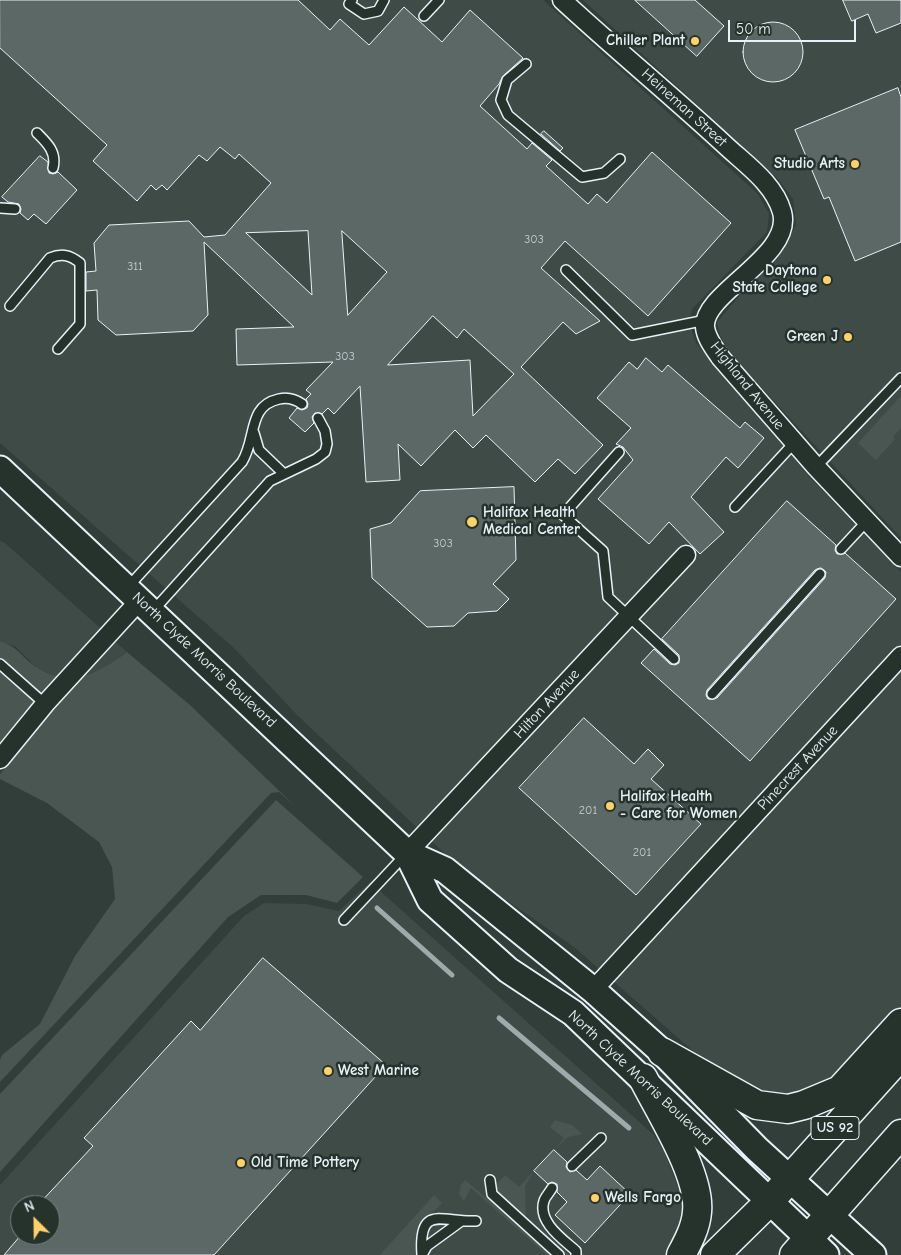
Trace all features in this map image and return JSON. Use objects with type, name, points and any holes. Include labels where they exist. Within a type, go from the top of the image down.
[{"type":"main road","name":"North Clyde Morris Boulevard","points":[[0,468],[407,853],[445,870],[594,990],[662,1052],[789,1179],[873,1255]]},
{"type":"main road","name":"North Clyde Morris Boulevard","points":[[407,853],[430,900],[508,970],[573,1013],[643,1078],[769,1202],[810,1250]]},
{"type":"main road","points":[[662,1052],[757,1104],[788,1109],[804,1105],[840,1090],[901,1023]]},
{"type":"main road","name":"US 92","points":[[715,1255],[769,1202],[901,1055]]},
{"type":"main road","points":[[643,1078],[692,1176],[698,1212],[690,1238],[681,1255]]},
{"type":"main road","points":[[810,1250],[829,1215],[901,1134]]},
{"type":"street","name":"Heineman Street","points":[[562,0],[678,101],[766,183],[778,201],[783,215],[782,233],[774,246],[710,309],[706,320]]},
{"type":"street","name":"Highland Avenue","points":[[706,320],[704,326],[709,341],[720,357],[794,443],[901,557]]},
{"type":"street","name":"Hilton Avenue","points":[[407,853],[686,555]]},
{"type":"street","points":[[0,758],[45,704],[139,600]]},
{"type":"street","name":"Pinecrest Avenue","points":[[594,990],[901,656]]},
{"type":"lane","points":[[352,0],[349,4],[364,14],[378,11],[384,0]]},
{"type":"lane","points":[[424,16],[439,0]]},
{"type":"lane","points":[[526,64],[508,80],[502,100],[508,115],[582,177],[604,173],[620,159]]},
{"type":"lane","points":[[37,133],[51,148],[55,161],[53,168]]},
{"type":"lane","points":[[0,208],[15,209]]},
{"type":"lane","points":[[10,306],[50,258],[58,255],[70,256],[80,263],[80,324],[58,349]]},
{"type":"lane","points":[[566,270],[632,335],[706,320]]},
{"type":"lane","points":[[816,467],[901,378]]},
{"type":"lane","points":[[139,600],[250,450],[257,414],[263,405],[284,398],[295,400],[302,404]]},
{"type":"lane","points":[[139,600],[270,481],[283,473],[316,459],[325,452],[328,444],[325,431],[318,418]]},
{"type":"lane","points":[[253,431],[259,450],[283,473]]},
{"type":"lane","points":[[735,507],[794,443]]},
{"type":"lane","points":[[618,452],[563,515],[603,551],[608,598],[674,659]]},
{"type":"lane","points":[[841,549],[867,521]]},
{"type":"lane","points":[[712,694],[820,574]]},
{"type":"lane","points":[[0,664],[45,704]]},
{"type":"lane","points":[[344,920],[407,853]]},
{"type":"lane","points":[[572,1166],[601,1138]]},
{"type":"lane","points":[[490,1180],[492,1194],[559,1255]]},
{"type":"lane","points":[[552,1188],[544,1202],[544,1214],[550,1228],[576,1252],[576,1255]]},
{"type":"lane","points":[[422,1255],[420,1234],[423,1226],[443,1218],[452,1218],[460,1222],[476,1221]]},
{"type":"lane","points":[[422,1255],[427,1246],[460,1222]]},
{"type":"shaded area","name":"Halifax Health Medical Center","points":[[0,0],[543,0],[758,194],[769,214],[767,232],[692,309],[689,323],[696,343],[806,473],[901,572],[901,1011],[850,1068],[815,1090],[791,1095],[757,1091],[715,1070],[574,947],[460,868],[297,715],[235,649],[0,443]]},
{"type":"shaded area","name":"Daytona State College","points":[[583,0],[901,0],[901,538],[731,355],[720,335],[717,322],[784,245],[796,225],[793,199],[778,179]]},
{"type":"shaded area","points":[[901,396],[901,428],[893,437],[895,439],[876,460],[858,443]]},
{"type":"shaded area","points":[[0,541],[5,543],[127,652],[104,669],[76,679],[57,677],[37,668],[16,647],[0,641]]},
{"type":"shaded area","points":[[0,641],[13,647],[38,668],[62,677],[74,678],[96,672],[127,652],[190,705],[297,808],[279,792],[271,793],[0,1082],[0,1060],[2,1055],[40,1024],[75,956],[115,899],[112,867],[99,842],[47,803],[0,779],[0,774],[57,704],[43,690],[0,743]]},
{"type":"shaded area","points":[[276,800],[363,877],[337,903],[306,895],[261,895],[228,917],[0,1172],[0,1094]]},
{"type":"shaded area","points":[[370,882],[654,1135],[666,1155],[680,1193],[682,1221],[671,1255],[0,1255],[0,1185],[244,916],[264,903],[306,904],[339,911]]},
{"type":"shaded area","points":[[555,1120],[572,1125],[582,1134],[568,1137],[554,1150],[564,1138],[550,1127]]},
{"type":"shaded area","points":[[534,1171],[525,1186],[526,1217],[568,1255],[547,1255],[471,1188],[464,1201],[459,1194],[461,1185],[465,1180],[485,1197],[505,1175],[519,1187]]},
{"type":"shaded area","points":[[434,1195],[442,1203],[418,1231],[416,1255],[380,1255]]},
{"type":"building","name":"Halifax Health Medical Center","points":[[0,0],[298,0],[330,30],[340,19],[369,45],[404,7],[442,42],[470,10],[523,58],[503,76],[499,84],[480,106],[527,149],[532,143],[552,160],[546,166],[588,204],[597,194],[607,203],[652,152],[731,223],[648,316],[565,241],[541,268],[600,321],[576,334],[563,322],[521,367],[603,445],[575,474],[558,459],[535,482],[486,435],[473,448],[455,430],[421,466],[398,444],[400,480],[366,482],[360,386],[334,414],[328,408],[322,414],[315,413],[312,417],[314,423],[305,432],[289,418],[297,408],[302,410],[307,408],[306,399],[311,394],[306,390],[333,362],[237,365],[236,329],[294,327],[204,242],[208,315],[193,331],[116,335],[98,320],[97,290],[86,291],[86,272],[96,271],[94,243],[109,225],[189,221],[204,237],[225,235],[271,183],[239,154],[235,159],[220,147],[207,161],[199,155],[167,190],[162,185],[156,190],[151,185],[137,201],[93,161],[107,145],[0,48]],"holes":[[[308,231],[312,295],[246,233]],[[342,231],[387,272],[348,315]],[[433,316],[457,338],[464,329],[514,374],[473,416],[470,360],[388,365]]]},
{"type":"building","name":"Chiller Plant","points":[[635,0],[695,0],[724,26],[697,56]]},
{"type":"building","points":[[843,0],[901,0],[901,23],[876,33],[868,14],[852,21]]},
{"type":"building","points":[[767,22],[779,22],[795,30],[801,40],[803,52],[801,64],[795,74],[779,82],[767,82],[751,74],[743,58],[743,46],[751,30]]},
{"type":"building","name":"Studio Arts","points":[[898,88],[901,97],[901,242],[855,261],[829,197],[824,199],[795,130]]},
{"type":"building","points":[[544,131],[563,148],[560,151],[541,134]]},
{"type":"building","points":[[40,156],[48,162],[49,173],[58,172],[77,190],[46,224],[34,214],[28,220],[20,213],[19,204],[8,202],[2,197]]},
{"type":"building","points":[[646,358],[662,372],[668,365],[740,428],[745,422],[764,438],[738,468],[726,457],[691,497],[724,532],[700,554],[669,522],[649,544],[598,499],[633,460],[623,447],[616,444],[631,428],[597,398],[629,362],[637,369]]},
{"type":"building","points":[[514,487],[516,560],[493,584],[509,599],[497,611],[468,613],[454,626],[427,627],[372,578],[370,529],[391,523],[420,491]]},
{"type":"building","points":[[787,501],[836,545],[835,550],[837,554],[845,553],[896,599],[750,761],[641,663],[654,649],[670,664],[675,665],[679,663],[679,655],[662,639]],"holes":[[[821,568],[826,572],[825,578],[717,698],[708,699],[706,695],[707,690],[815,570]]]},
{"type":"building","name":"Halifax Health - Care for Women","points":[[584,718],[634,764],[648,749],[664,765],[651,779],[701,824],[636,895],[519,788]]},
{"type":"building","points":[[263,958],[386,1065],[214,1255],[4,1255],[12,1245],[60,1245],[60,1195],[47,1195],[93,1146],[84,1138],[191,1021],[200,1030]]},
{"type":"building","name":"Wells Fargo","points":[[554,1150],[567,1162],[566,1167],[570,1172],[576,1170],[587,1180],[600,1166],[630,1194],[585,1243],[555,1215],[567,1202],[557,1192],[557,1184],[552,1182],[548,1184],[534,1171]]},
{"type":"waterway","points":[[377,908],[452,975]]},
{"type":"waterway","points":[[499,1018],[629,1128]]},
{"type":"place","name":"Chiller Plant","points":[[695,41]]},
{"type":"place","name":"Studio Arts","points":[[855,164]]},
{"type":"place","name":"Daytona State College","points":[[827,280]]},
{"type":"place","name":"Green J","points":[[848,337]]},
{"type":"place","name":"Halifax Health Medical Center","points":[[472,522]]},
{"type":"place","name":"Halifax Health - Care for Women","points":[[610,806]]},
{"type":"place","name":"West Marine","points":[[328,1071]]},
{"type":"place","name":"Old Time Pottery","points":[[241,1163]]},
{"type":"place","name":"Wells Fargo","points":[[595,1198]]}]
